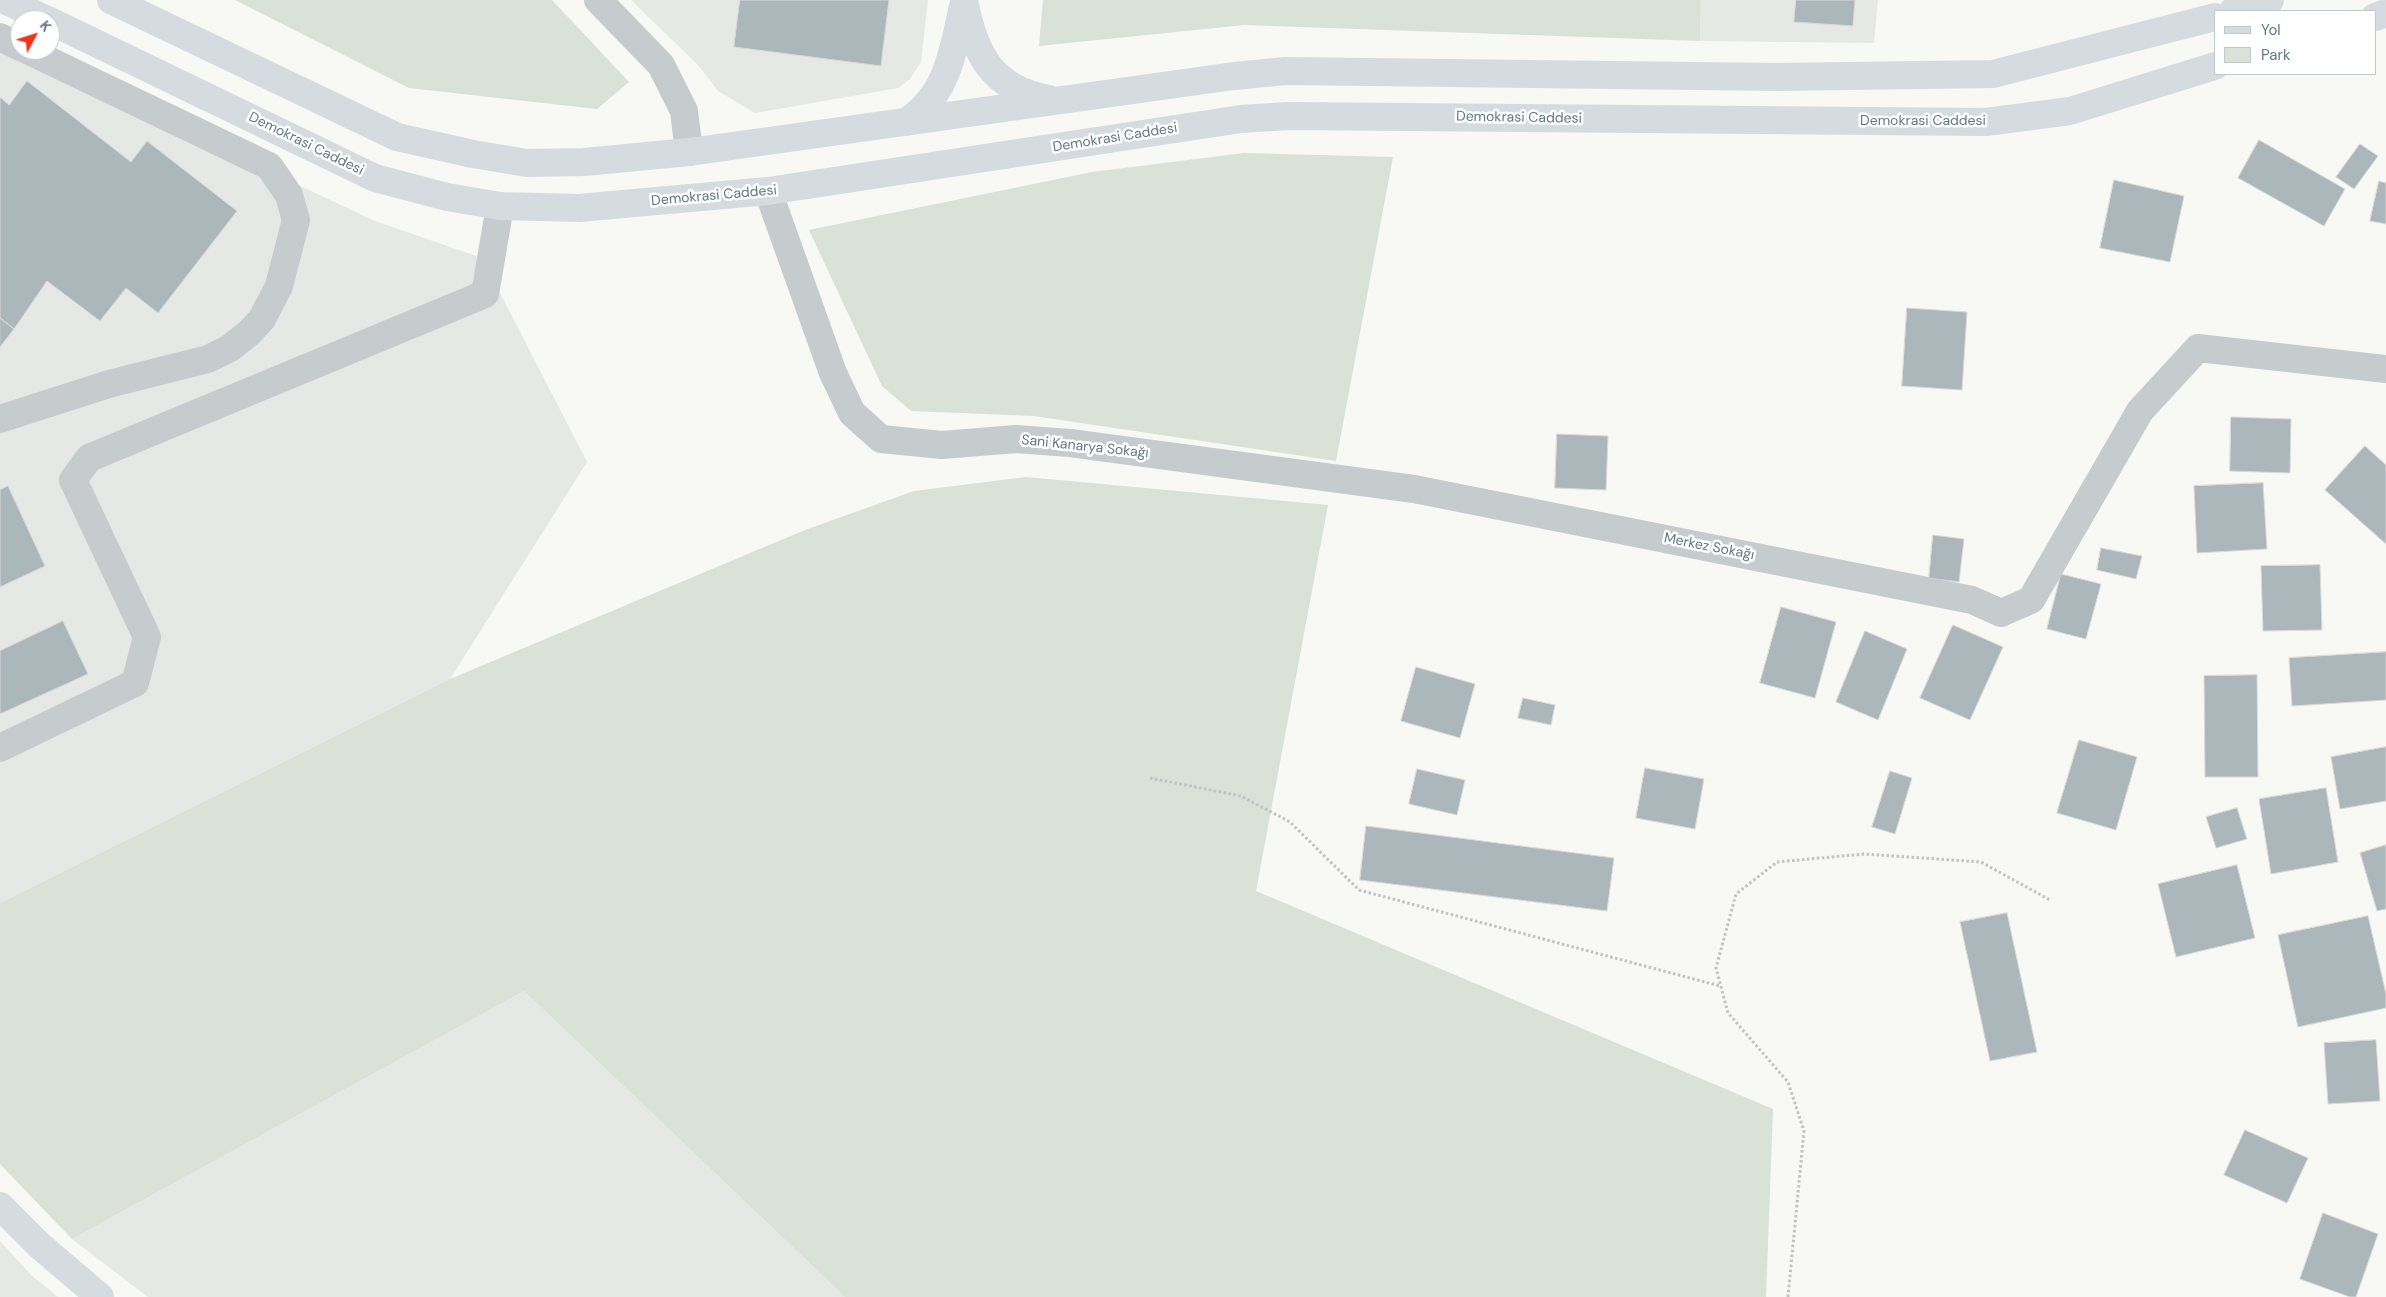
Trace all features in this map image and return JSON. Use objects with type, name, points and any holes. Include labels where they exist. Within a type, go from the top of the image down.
[{"type":"main road","name":"Demokrasi Caddesi","points":[[5,0],[25,10]]},
{"type":"main road","points":[[111,0],[397,137],[473,154],[527,163],[584,162],[689,152],[1286,70],[1768,76],[1993,74],[2214,17]]},
{"type":"main road","points":[[906,122],[922,112],[942,83],[952,58],[964,0]]},
{"type":"main road","points":[[964,0],[968,22],[975,41],[984,60],[993,72],[1027,95],[1058,100]]},
{"type":"main road","points":[[2235,10],[2270,0]]},
{"type":"main road","name":"Demokrasi Caddesi","points":[[60,27],[375,178],[447,197],[500,206],[579,208],[768,191],[1241,119],[1288,116],[1986,122],[2070,111],[2214,66]]},
{"type":"main road","points":[[0,1206],[40,1246],[100,1297]]},
{"type":"street","points":[[598,0],[661,65],[684,111],[689,152]]},
{"type":"street","points":[[0,419],[109,384],[208,359],[230,348],[249,333],[272,303],[279,286],[296,220],[289,195],[269,166],[47,60]]},
{"type":"street","name":"Sani Kanarya Sokağı","points":[[768,191],[833,373],[852,412],[881,440],[942,445],[1016,439],[1070,443],[1414,489]]},
{"type":"street","points":[[0,748],[135,683],[147,637],[72,480],[89,458],[485,294],[500,206]]},
{"type":"street","name":"Merkez Sokağı","points":[[1414,489],[1972,600],[2002,614],[2031,600],[2140,412],[2198,348],[2386,369]]},
{"type":"path","points":[[1150,778],[1241,796],[1290,822],[1359,890],[1721,987]]},
{"type":"path","points":[[1788,1297],[1804,1131],[1788,1082],[1728,1013],[1716,968],[1736,894],[1777,862],[1864,854],[1981,862],[2050,900]]},
{"type":"shaded area","points":[[631,0],[928,0],[921,62],[910,79],[898,88],[755,113],[718,91],[698,65]]},
{"type":"shaded area","points":[[1701,0],[1878,0],[1874,43],[1700,41]]},
{"type":"shaded area","points":[[0,45],[10,50],[10,60],[32,60],[375,221],[482,258],[587,462],[450,679],[0,903]]},
{"type":"shaded area","points":[[524,991],[845,1297],[148,1297],[72,1239]]},
{"type":"shaded area","points":[[0,1241],[31,1275],[58,1297],[0,1297]]},
{"type":"green space","points":[[235,0],[552,0],[629,82],[597,109],[409,88]]},
{"type":"green space","points":[[1043,0],[1701,0],[1700,41],[1244,25],[1039,46]]},
{"type":"green space","points":[[1244,153],[1393,157],[1336,461],[1034,416],[911,411],[882,386],[809,230],[1092,172]]},
{"type":"green space","points":[[1026,477],[1328,505],[1256,891],[1773,1109],[1766,1297],[845,1297],[524,991],[72,1239],[0,1164],[0,903],[450,679],[805,530],[914,491]]},
{"type":"building","points":[[740,0],[889,0],[881,66],[734,47]]},
{"type":"building","points":[[1796,0],[1855,0],[1853,26],[1794,22]]},
{"type":"building","points":[[27,81],[131,162],[147,141],[237,211],[158,313],[126,288],[100,321],[47,281],[14,329],[0,318],[0,97],[9,105]]},
{"type":"building","points":[[2259,140],[2345,189],[2324,226],[2238,178]]},
{"type":"building","points":[[2360,144],[2378,156],[2354,189],[2336,177]]},
{"type":"building","points":[[2114,180],[2184,196],[2170,262],[2100,248]]},
{"type":"building","points":[[2379,181],[2386,183],[2386,224],[2370,221]]},
{"type":"building","points":[[1907,308],[1967,312],[1962,390],[1902,386]]},
{"type":"building","points":[[0,318],[14,329],[0,347]]},
{"type":"building","points":[[2231,417],[2291,419],[2290,473],[2230,471]]},
{"type":"building","points":[[1557,434],[1608,436],[1606,490],[1555,488]]},
{"type":"building","points":[[2365,446],[2386,465],[2386,544],[2325,490]]},
{"type":"building","points":[[2263,483],[2267,549],[2197,553],[2194,486]]},
{"type":"building","points":[[8,486],[45,566],[0,587],[0,490]]},
{"type":"building","points":[[1933,535],[1964,539],[1959,582],[1929,578]]},
{"type":"building","points":[[2101,548],[2142,556],[2136,579],[2097,570]]},
{"type":"building","points":[[2320,565],[2322,630],[2263,631],[2261,566]]},
{"type":"building","points":[[2061,574],[2101,584],[2086,639],[2047,629]]},
{"type":"building","points":[[1781,607],[1836,622],[1815,698],[1760,683]]},
{"type":"building","points":[[63,621],[88,674],[0,714],[0,651]]},
{"type":"building","points":[[1953,625],[2003,647],[1970,720],[1920,698]]},
{"type":"building","points":[[1865,631],[1907,649],[1878,720],[1836,702]]},
{"type":"building","points":[[2386,652],[2386,700],[2292,706],[2289,658]]},
{"type":"building","points":[[1416,667],[1475,684],[1460,738],[1401,721]]},
{"type":"building","points":[[2257,675],[2258,777],[2205,777],[2204,676]]},
{"type":"building","points":[[1523,698],[1555,705],[1551,725],[1518,718]]},
{"type":"building","points":[[2079,740],[2137,757],[2116,830],[2057,813]]},
{"type":"building","points":[[2386,747],[2386,801],[2340,809],[2331,757]]},
{"type":"building","points":[[1645,768],[1704,779],[1695,829],[1636,818]]},
{"type":"building","points":[[1417,769],[1465,780],[1457,815],[1409,804]]},
{"type":"building","points":[[1890,771],[1912,778],[1895,834],[1872,827]]},
{"type":"building","points":[[2326,788],[2338,862],[2271,874],[2259,799]]},
{"type":"building","points":[[2237,808],[2247,839],[2216,848],[2206,817]]},
{"type":"building","points":[[1366,826],[1614,858],[1607,911],[1360,880]]},
{"type":"building","points":[[2386,845],[2386,909],[2377,911],[2360,853]]},
{"type":"building","points":[[2237,865],[2255,938],[2176,957],[2158,884]]},
{"type":"building","points":[[2007,913],[2037,1052],[1990,1061],[1960,922]]},
{"type":"building","points":[[2368,916],[2386,994],[2386,1008],[2298,1027],[2278,935]]},
{"type":"building","points":[[2376,1040],[2380,1101],[2328,1104],[2324,1043]]},
{"type":"building","points":[[2245,1130],[2308,1158],[2287,1203],[2224,1175]]},
{"type":"building","points":[[2323,1213],[2378,1234],[2356,1297],[2350,1297],[2300,1279]]}]
